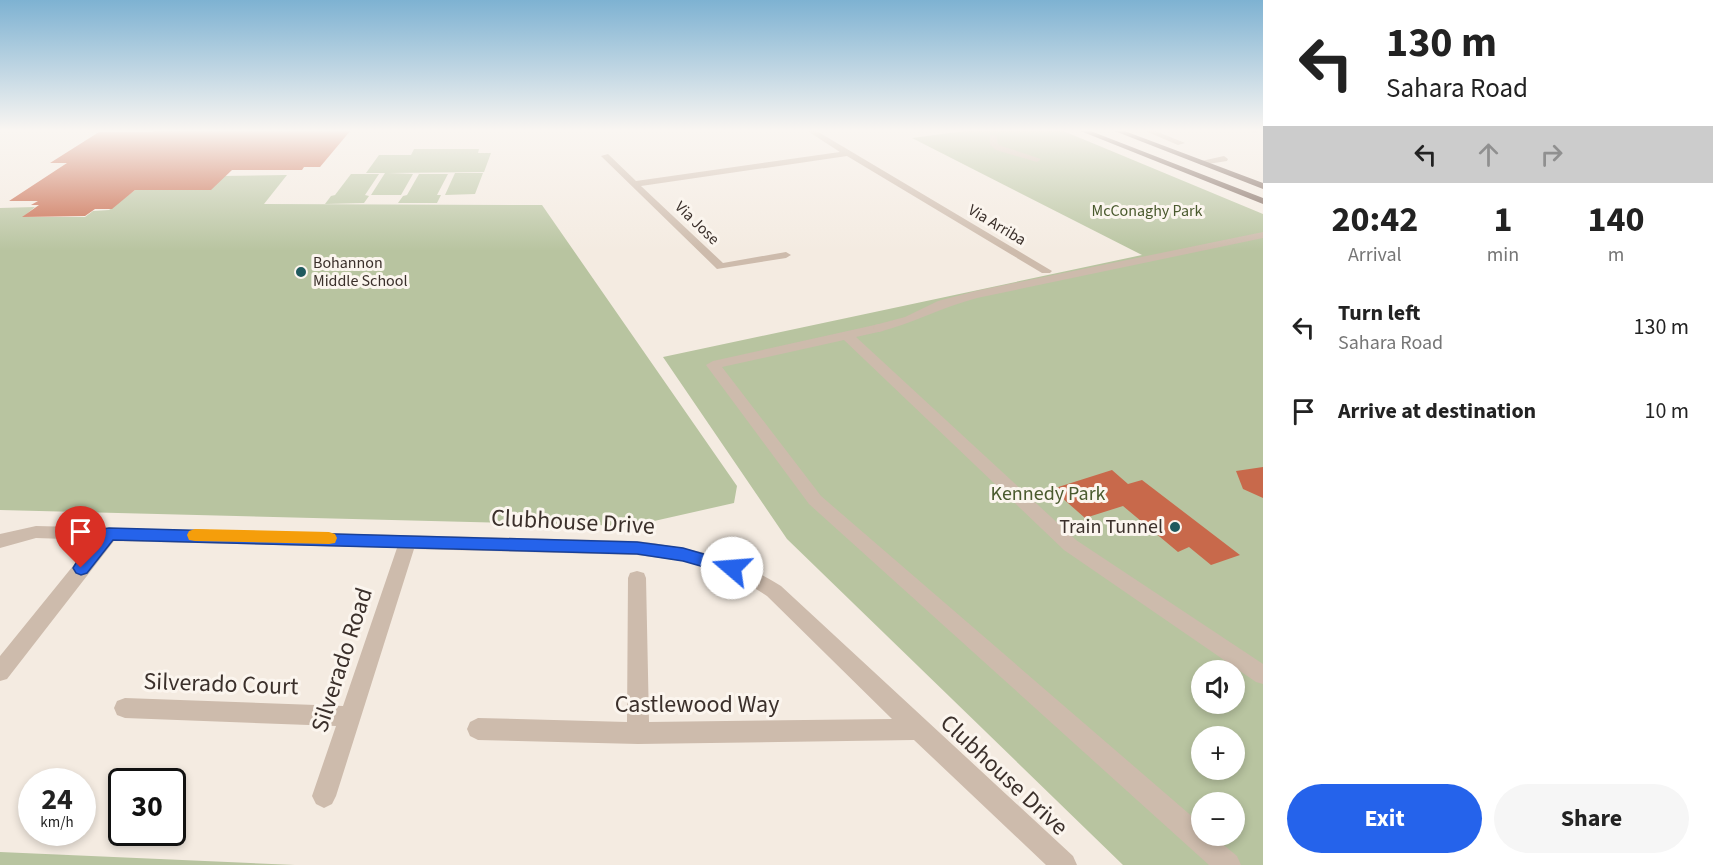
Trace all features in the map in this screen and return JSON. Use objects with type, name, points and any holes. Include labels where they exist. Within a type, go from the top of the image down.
[{"type":"main road","points":[[1185,170],[1263,201]]},
{"type":"main road","points":[[1223,170],[1263,186]]},
{"type":"street","name":"Via Jose","points":[[620,170],[721,267],[786,255]]},
{"type":"street","points":[[635,184],[728,170]]},
{"type":"street","name":"Via Arriba","points":[[876,170],[1046,271]]},
{"type":"street","points":[[1228,865],[815,500],[713,365],[879,328],[909,320],[942,304],[976,295],[1263,235]]},
{"type":"street","points":[[846,335],[1070,544],[1263,675]]},
{"type":"street","name":"Clubhouse Drive","points":[[0,541],[36,532],[408,541],[637,548],[683,554],[716,562],[747,574],[774,591],[916,729],[965,771],[1064,865]]},
{"type":"street","points":[[0,672],[109,534]]},
{"type":"street","name":"Silverado Road","points":[[324,796],[408,541]]},
{"type":"street","points":[[637,578],[638,733]]},
{"type":"street","name":"Silverado Court","points":[[125,708],[351,716]]},
{"type":"street","name":"Castlewood Way","points":[[478,729],[638,733],[916,729]]},
{"type":"green space","points":[[368,170],[485,170],[388,173],[413,174],[401,195],[371,195],[385,173],[366,173]]},
{"type":"green space","name":"Kennedy Park","points":[[976,170],[1158,170],[1263,214],[1263,865],[1123,865],[787,539],[663,357],[1142,255]]},
{"type":"green space","points":[[455,173],[483,173],[475,194],[445,195]]},
{"type":"green space","points":[[351,174],[379,174],[365,195],[369,196],[364,203],[325,204],[331,196],[335,195]]},
{"type":"green space","points":[[419,174],[448,174],[437,195],[441,195],[437,203],[398,203],[403,196],[407,195]]},
{"type":"green space","name":"Bohannon Middle School","points":[[287,175],[264,204],[542,205],[737,486],[734,503],[632,526],[0,510],[0,208],[35,207],[23,217],[85,217],[93,211],[109,210],[152,177]]},
{"type":"green space","points":[[0,852],[295,865],[0,865]]},
{"type":"building","points":[[56,170],[232,170],[211,190],[135,190],[112,209],[95,209],[85,216],[22,217],[39,205],[31,205],[38,201],[9,201]]},
{"type":"building","points":[[1263,467],[1263,498],[1243,489],[1236,471]]},
{"type":"building","name":"Train Tunnel","points":[[1112,470],[1128,484],[1142,480],[1240,555],[1211,565],[1189,547],[1178,552],[1123,506],[1085,518],[1052,489]]},
{"type":"slow traffic","points":[[195,535],[329,538]]},
{"type":"place","name":"Bohannon Middle School","points":[[301,272]]},
{"type":"place","name":"Train Tunnel","points":[[1175,527]]},
{"type":"route","points":[[81,568],[109,534],[637,548],[683,554],[732,568]]},
{"type":"park label","name":"McConaghy Park","points":[[1147,211]]}]
